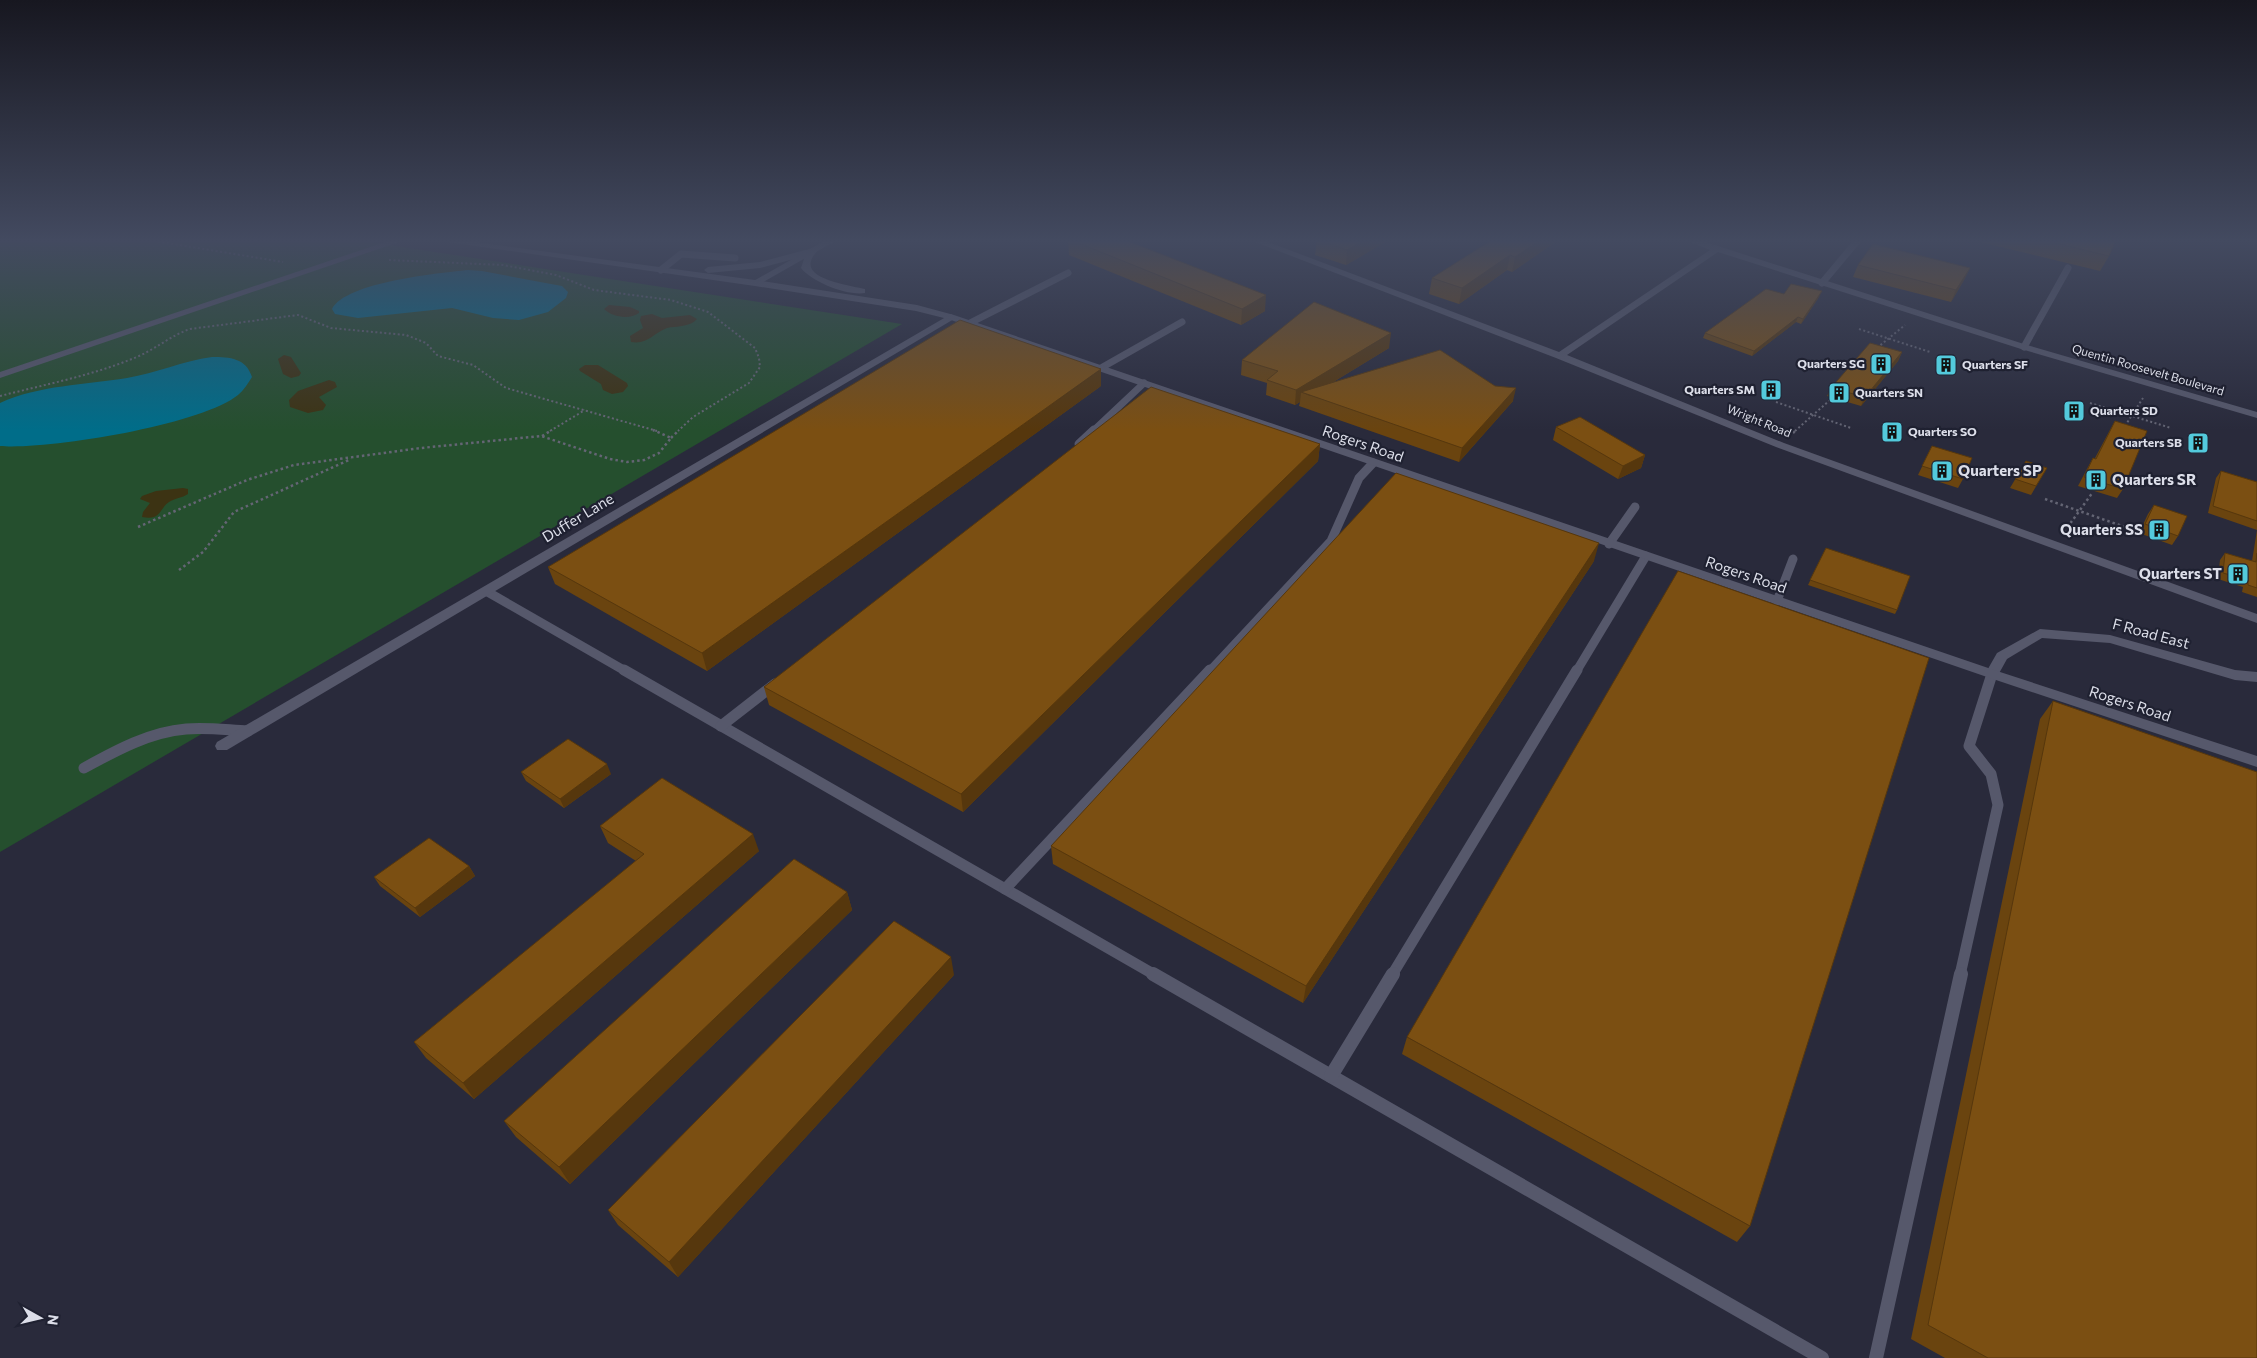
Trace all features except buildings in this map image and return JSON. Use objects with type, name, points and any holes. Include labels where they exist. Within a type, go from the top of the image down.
[{"type":"street","points":[[0,376],[214,303]]},
{"type":"street","name":"Rogers Road","points":[[887,303],[917,308],[970,323],[1609,544],[2257,762]]},
{"type":"street","points":[[905,303],[917,308]]},
{"type":"street","name":"Wright Road","points":[[1427,303],[1780,445],[2257,619]]},
{"type":"street","points":[[1560,356],[1637,303]]},
{"type":"street","name":"Quentin Roosevelt Boulevard","points":[[1886,303],[2024,347],[2257,415]]},
{"type":"street","name":"Duffer Lane","points":[[222,746],[950,317]]},
{"type":"street","name":"F Road East","points":[[1992,674],[2002,656],[2040,633],[2110,638],[2235,675],[2257,677]]},
{"type":"lane","points":[[970,323],[1008,303]]},
{"type":"lane","points":[[2024,347],[2048,303]]},
{"type":"lane","points":[[1101,368],[1182,322]]},
{"type":"lane","points":[[1070,452],[1144,382]]},
{"type":"lane","points":[[1005,889],[1331,541],[1359,478],[1373,463]]},
{"type":"lane","points":[[1609,544],[1635,507]]},
{"type":"lane","points":[[1331,1076],[1646,556]]},
{"type":"lane","points":[[1777,601],[1793,559]]},
{"type":"lane","points":[[486,592],[1822,1358]]},
{"type":"lane","points":[[1876,1358],[1998,805],[1991,774],[1969,746],[1992,674]]},
{"type":"lane","points":[[721,726],[783,678]]},
{"type":"lane","points":[[84,768],[134,742],[160,734],[197,728],[248,731]]},
{"type":"path","points":[[138,527],[247,480],[309,462],[541,436],[562,440],[598,457],[617,461],[639,460],[654,456],[665,448],[671,438],[693,417],[749,383],[761,365],[760,356],[755,348],[708,312],[681,303]]},
{"type":"path","points":[[1875,350],[1919,314]]},
{"type":"path","points":[[0,396],[104,369],[140,355],[178,333],[190,329],[298,316],[331,328],[394,333],[418,338],[426,342],[438,356],[473,365],[506,388],[660,432],[671,438]]},
{"type":"path","points":[[1859,329],[1930,352]]},
{"type":"path","points":[[2123,429],[2152,385]]},
{"type":"path","points":[[1780,445],[1830,400]]},
{"type":"path","points":[[1776,402],[1851,428]]},
{"type":"path","points":[[2090,403],[2171,428]]},
{"type":"path","points":[[541,436],[585,410]]},
{"type":"path","points":[[179,570],[203,552],[234,512],[354,458]]},
{"type":"path","points":[[2054,546],[2093,492]]},
{"type":"path","points":[[2045,499],[2125,527]]},
{"type":"green space","points":[[0,303],[768,303],[902,324],[0,852]]},
{"type":"sand","points":[[609,305],[630,307],[639,311],[639,313],[626,317],[616,316],[604,309]]},
{"type":"sand","points":[[652,314],[662,318],[690,315],[697,319],[687,325],[662,330],[642,342],[631,342],[630,336],[643,328],[640,320],[641,316]]},
{"type":"sand","points":[[284,355],[291,357],[301,373],[299,376],[291,378],[283,374],[278,359]]},
{"type":"sand","points":[[585,365],[598,365],[627,383],[628,386],[623,392],[612,394],[603,390],[601,384],[580,371],[579,369]]},
{"type":"sand","points":[[329,380],[335,382],[337,387],[319,397],[326,405],[323,410],[308,413],[290,407],[289,400],[298,391]]},
{"type":"sand","points":[[188,489],[188,494],[169,502],[156,516],[142,517],[143,512],[150,503],[140,499],[142,496],[156,491]]},
{"type":"water","points":[[338,303],[559,303],[548,312],[519,320],[493,318],[452,308],[358,318],[335,314],[332,309]]},
{"type":"water","points":[[212,357],[231,358],[241,362],[246,366],[252,377],[238,395],[219,406],[159,425],[87,440],[52,444],[0,446],[0,403],[30,392],[127,378]]},
{"type":"place","name":"Quarters SG","points":[[1881,364]]},
{"type":"place","name":"Quarters SF","points":[[1946,365]]},
{"type":"place","name":"Quarters SM","points":[[1771,390]]},
{"type":"place","name":"Quarters SN","points":[[1839,393]]},
{"type":"place","name":"Quarters SD","points":[[2074,411]]},
{"type":"place","name":"Quarters SO","points":[[1892,432]]},
{"type":"place","name":"Quarters SB","points":[[2198,443]]},
{"type":"place","name":"Quarters SP","points":[[1942,471]]},
{"type":"place","name":"Quarters SR","points":[[2096,480]]},
{"type":"place","name":"Quarters SS","points":[[2159,530]]},
{"type":"place","name":"Quarters ST","points":[[2238,574]]}]
